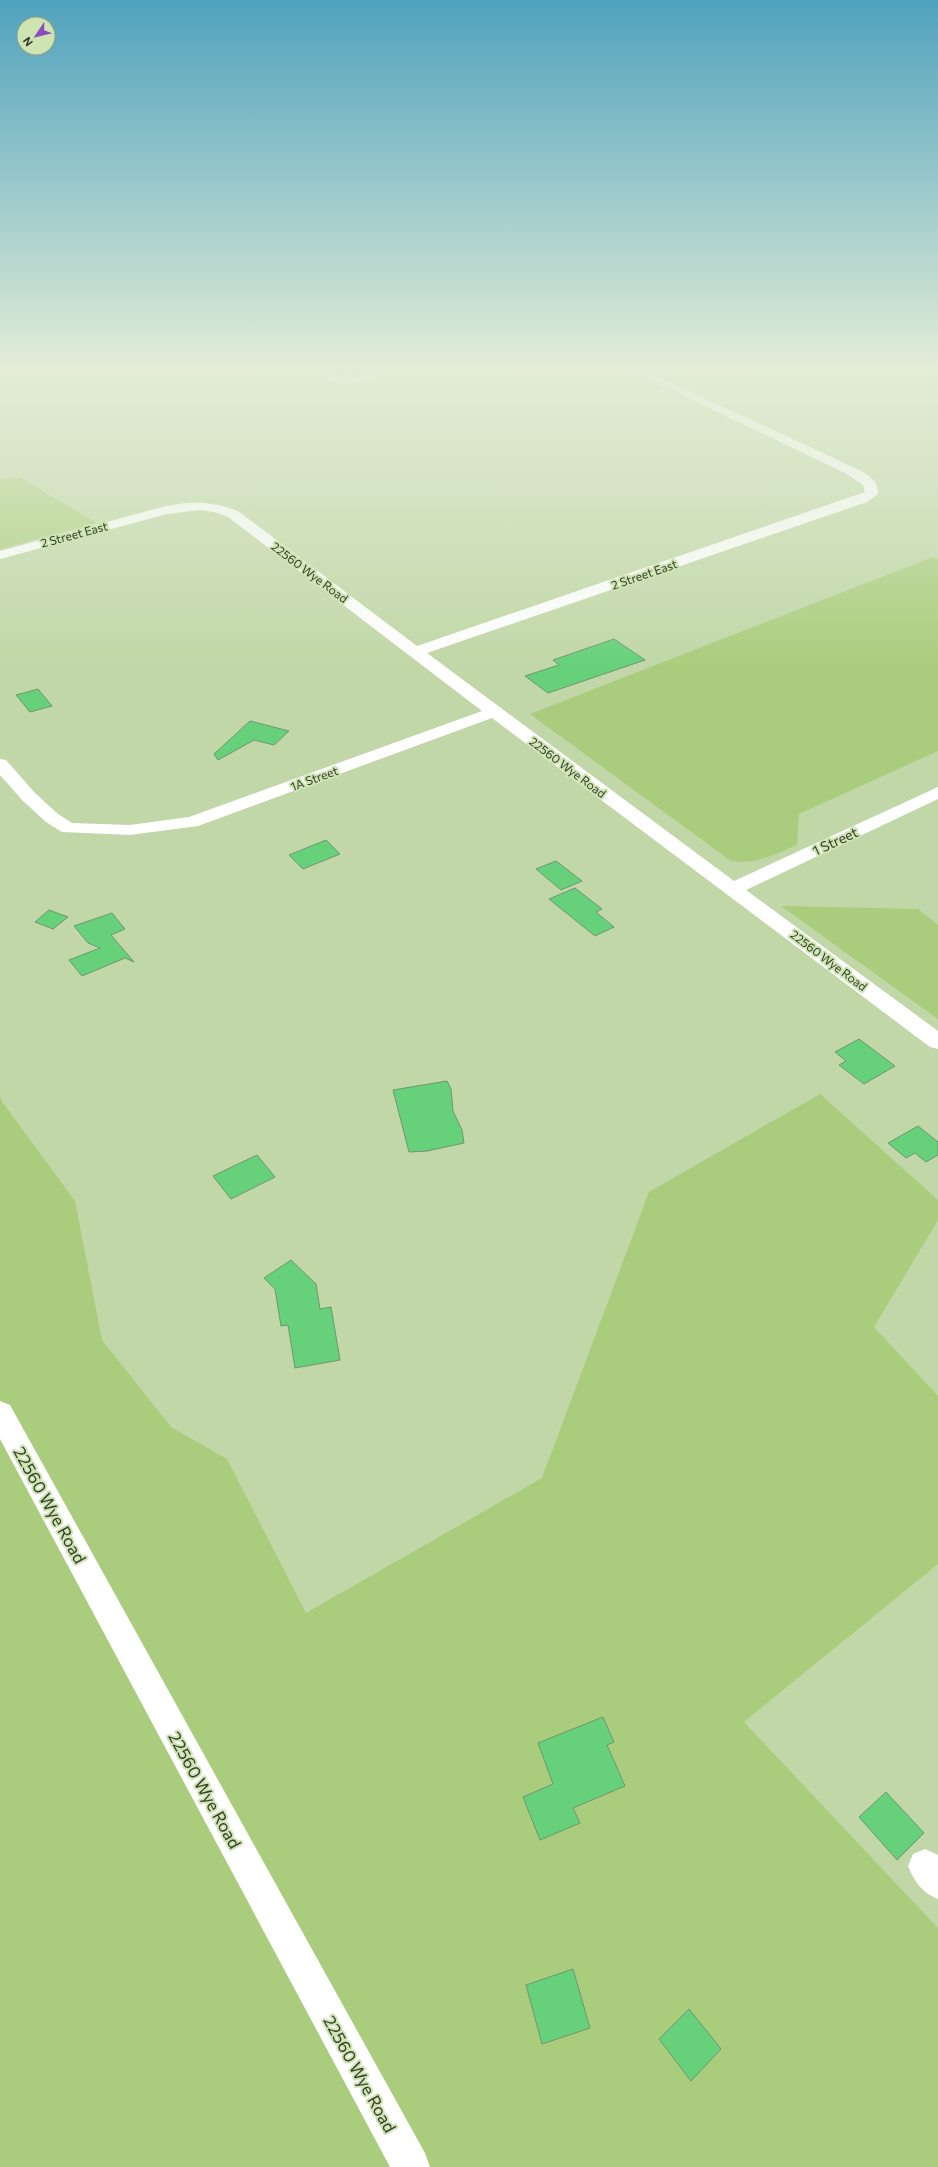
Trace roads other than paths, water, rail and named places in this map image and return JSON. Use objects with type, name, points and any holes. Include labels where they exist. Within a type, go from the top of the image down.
[{"type":"street","name":"2 Street East","points":[[416,652],[862,499],[871,494],[872,489],[870,483],[837,465]]},
{"type":"street","name":"2 Street East","points":[[0,555],[166,510],[194,504]]},
{"type":"street","name":"22560 Wye Road","points":[[194,504],[217,507],[233,514],[494,712],[733,889],[933,1031]]},
{"type":"street","name":"1A Street","points":[[0,764],[29,797],[52,818],[68,828],[130,830],[192,822],[494,712]]},
{"type":"street","name":"1 Street","points":[[733,889],[938,792]]},
{"type":"street","name":"22560 Wye Road","points":[[0,1413],[411,2167]]}]
